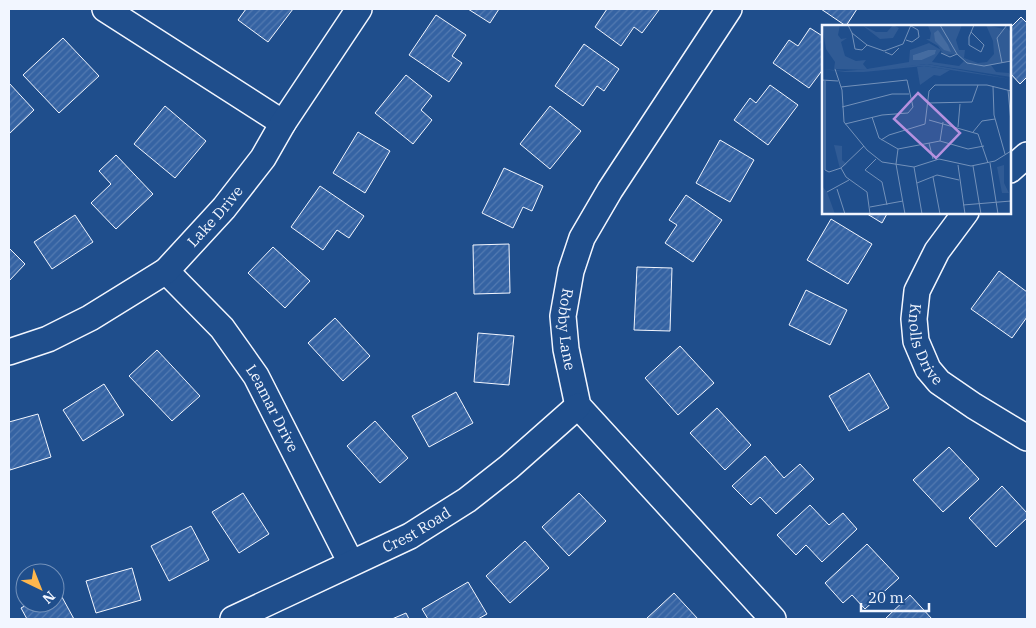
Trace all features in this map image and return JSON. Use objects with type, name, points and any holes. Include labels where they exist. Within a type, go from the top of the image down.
[{"type":"street","points":[[105,9],[283,123]]},
{"type":"street","name":"Lake Drive","points":[[9,352],[48,339],[90,318],[166,271],[224,208],[263,158],[283,123],[359,9]]},
{"type":"street","name":"Robby Lane","points":[[578,406],[566,349],[564,316],[571,271],[582,238],[610,190],[729,9]]},
{"type":"street","points":[[1011,169],[1027,155]]},
{"type":"street","name":"Knolls Drive","points":[[965,214],[937,251],[918,291],[914,319],[916,341],[928,369],[939,382],[1027,438]]},
{"type":"street","name":"Leamar Drive","points":[[166,271],[222,328],[256,376],[352,563]]},
{"type":"street","points":[[578,406],[773,619]]},
{"type":"street","name":"Crest Road","points":[[233,619],[410,536],[467,500],[509,467],[578,406]]},
{"type":"building","points":[[246,9],[293,9],[268,42],[238,20]]},
{"type":"building","points":[[468,9],[499,9],[490,23]]},
{"type":"building","points":[[607,9],[659,10],[642,33],[634,27],[621,46],[595,27]]},
{"type":"building","points":[[821,9],[857,9],[847,25]]},
{"type":"building","points":[[436,15],[466,35],[452,56],[462,63],[449,82],[409,55]]},
{"type":"building","points":[[1021,17],[1027,23],[1027,77],[1020,84],[1011,74],[1011,27]]},
{"type":"building","points":[[810,28],[822,36],[822,71],[809,88],[773,63],[789,40],[798,46]]},
{"type":"building","points":[[63,38],[99,76],[59,113],[23,75]]},
{"type":"building","points":[[584,44],[619,69],[604,91],[597,86],[583,106],[555,86]]},
{"type":"building","points":[[406,75],[432,96],[421,110],[432,120],[413,144],[375,113]]},
{"type":"building","points":[[9,83],[34,110],[9,134]]},
{"type":"building","points":[[770,85],[798,105],[768,145],[734,120],[750,98],[756,103]]},
{"type":"building","points":[[165,106],[206,141],[175,178],[134,144]]},
{"type":"building","points":[[550,106],[581,131],[550,169],[520,144]]},
{"type":"building","points":[[358,132],[390,151],[365,193],[333,173]]},
{"type":"building","points":[[720,140],[754,160],[730,202],[696,183]]},
{"type":"building","points":[[116,155],[153,194],[116,229],[91,203],[111,184],[99,171]]},
{"type":"building","points":[[504,168],[543,186],[532,211],[523,207],[513,228],[482,213]]},
{"type":"building","points":[[320,186],[364,216],[349,238],[337,230],[323,250],[291,227]]},
{"type":"building","points":[[686,195],[722,220],[693,262],[665,243],[677,225],[669,220]]},
{"type":"building","points":[[867,214],[887,214],[882,223]]},
{"type":"building","points":[[75,215],[93,242],[52,269],[34,242]]},
{"type":"building","points":[[831,219],[872,244],[848,284],[807,260]]},
{"type":"building","points":[[509,244],[510,293],[474,294],[473,245]]},
{"type":"building","points":[[273,247],[310,281],[285,308],[248,273]]},
{"type":"building","points":[[9,248],[25,264],[9,281]]},
{"type":"building","points":[[637,267],[672,268],[670,331],[634,330]]},
{"type":"building","points":[[999,271],[1027,292],[1027,317],[1012,338],[971,309]]},
{"type":"building","points":[[806,290],[847,310],[830,345],[789,325]]},
{"type":"building","points":[[335,318],[370,356],[343,381],[308,343]]},
{"type":"building","points":[[478,333],[514,336],[509,385],[474,382]]},
{"type":"building","points":[[680,346],[714,383],[678,415],[645,378]]},
{"type":"building","points":[[157,350],[200,396],[172,421],[129,376]]},
{"type":"building","points":[[869,373],[889,408],[849,431],[829,396]]},
{"type":"building","points":[[104,384],[124,415],[83,441],[63,410]]},
{"type":"building","points":[[456,392],[473,423],[429,447],[412,416]]},
{"type":"building","points":[[717,408],[751,445],[725,470],[690,433]]},
{"type":"building","points":[[38,414],[51,457],[10,470],[9,422]]},
{"type":"building","points":[[375,421],[408,458],[380,483],[347,446]]},
{"type":"building","points":[[949,447],[979,479],[943,512],[913,480]]},
{"type":"building","points":[[765,456],[784,478],[800,464],[814,479],[776,514],[760,497],[751,505],[732,486]]},
{"type":"building","points":[[1002,486],[1027,513],[1027,518],[996,547],[969,518]]},
{"type":"building","points":[[243,493],[269,534],[239,553],[212,512]]},
{"type":"building","points":[[579,493],[606,521],[569,556],[542,527]]},
{"type":"building","points":[[810,505],[829,525],[843,513],[857,529],[822,562],[806,545],[796,555],[777,535]]},
{"type":"building","points":[[191,526],[209,560],[169,581],[151,546]]},
{"type":"building","points":[[525,541],[549,568],[510,603],[486,576]]},
{"type":"building","points":[[867,544],[899,578],[865,609],[852,595],[843,603],[825,583]]},
{"type":"building","points":[[132,568],[141,600],[96,613],[86,581]]},
{"type":"building","points":[[468,582],[487,614],[478,619],[428,619],[422,609]]},
{"type":"building","points":[[674,593],[698,619],[646,619]]},
{"type":"building","points":[[910,595],[932,619],[885,619]]},
{"type":"building","points":[[65,603],[74,619],[27,619],[24,613],[65,613]]},
{"type":"building","points":[[406,613],[409,619],[392,619]]}]
